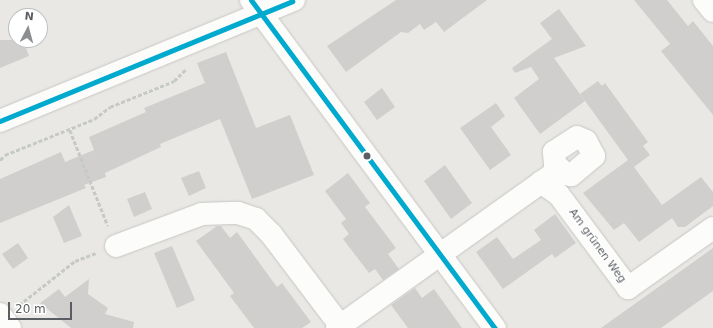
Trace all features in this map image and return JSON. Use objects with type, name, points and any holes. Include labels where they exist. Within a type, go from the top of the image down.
[{"type":"street","points":[[0,121],[195,42],[256,7],[294,0]]},
{"type":"street","points":[[704,0],[713,11]]},
{"type":"street","points":[[256,7],[495,328]]},
{"type":"street","points":[[116,246],[202,214],[238,213],[256,220],[271,234],[340,327],[560,169]]},
{"type":"street","name":"Am grünen Weg","points":[[542,182],[559,195],[628,288],[713,228]]},
{"type":"path","points":[[0,160],[5,155],[94,119],[110,107],[174,81],[189,65],[195,42]]},
{"type":"path","points":[[4,320],[75,261],[116,246],[70,130]]},
{"type":"building","points":[[396,0],[487,0],[444,32],[436,22],[424,30],[420,24],[408,33],[401,32],[346,72],[327,46]]},
{"type":"building","points":[[634,0],[667,0],[688,26],[693,21],[713,46],[713,115],[661,51],[670,44]]},
{"type":"building","points":[[559,9],[586,46],[554,58],[585,101],[540,134],[514,98],[539,79],[531,67],[515,73],[512,68],[552,39],[540,23]]},
{"type":"building","points":[[0,40],[8,40],[8,48],[26,48],[29,56],[0,68]]},
{"type":"building","points":[[226,52],[256,128],[290,115],[314,175],[252,199],[220,119],[160,144],[161,147],[105,173],[106,177],[84,185],[86,188],[0,223],[0,179],[61,152],[65,162],[94,150],[89,137],[146,112],[144,108],[205,83],[197,63]]},
{"type":"building","points":[[598,81],[602,86],[605,83],[648,142],[643,146],[650,155],[634,167],[662,205],[701,177],[713,192],[713,206],[685,227],[678,227],[672,218],[639,242],[624,223],[614,230],[583,193],[628,160],[580,94]]},
{"type":"building","points":[[382,88],[395,107],[377,120],[364,102]]},
{"type":"building","points":[[496,103],[505,116],[491,127],[511,155],[490,170],[460,128]]},
{"type":"building","points":[[445,165],[472,203],[451,219],[424,181]]},
{"type":"building","points":[[199,171],[206,188],[189,196],[181,178]]},
{"type":"building","points":[[348,173],[370,203],[365,207],[396,248],[388,254],[399,269],[383,280],[375,269],[369,273],[343,239],[349,234],[341,223],[346,219],[325,191]]},
{"type":"building","points":[[145,192],[152,209],[134,217],[127,199]]},
{"type":"building","points":[[69,205],[82,236],[64,243],[53,217]]},
{"type":"building","points":[[555,214],[576,243],[555,258],[552,254],[503,289],[476,252],[497,237],[513,259],[541,240],[534,230]]},
{"type":"building","points":[[217,226],[221,226],[230,238],[237,232],[277,287],[282,283],[311,322],[302,328],[254,328],[230,296],[234,293],[196,241]]},
{"type":"building","points":[[18,243],[28,258],[13,269],[2,254]]},
{"type":"building","points":[[172,246],[195,300],[177,308],[154,253]]},
{"type":"building","points":[[713,248],[713,291],[661,328],[601,328]]},
{"type":"building","points":[[89,279],[88,294],[108,308],[105,314],[134,322],[133,328],[71,328],[40,303],[59,289],[65,297]]},
{"type":"building","points":[[415,288],[422,298],[434,289],[462,328],[408,328],[391,305]]},
{"type":"transit line","points":[[251,0],[495,328]]},
{"type":"transit line","points":[[0,121],[292,1]]}]
